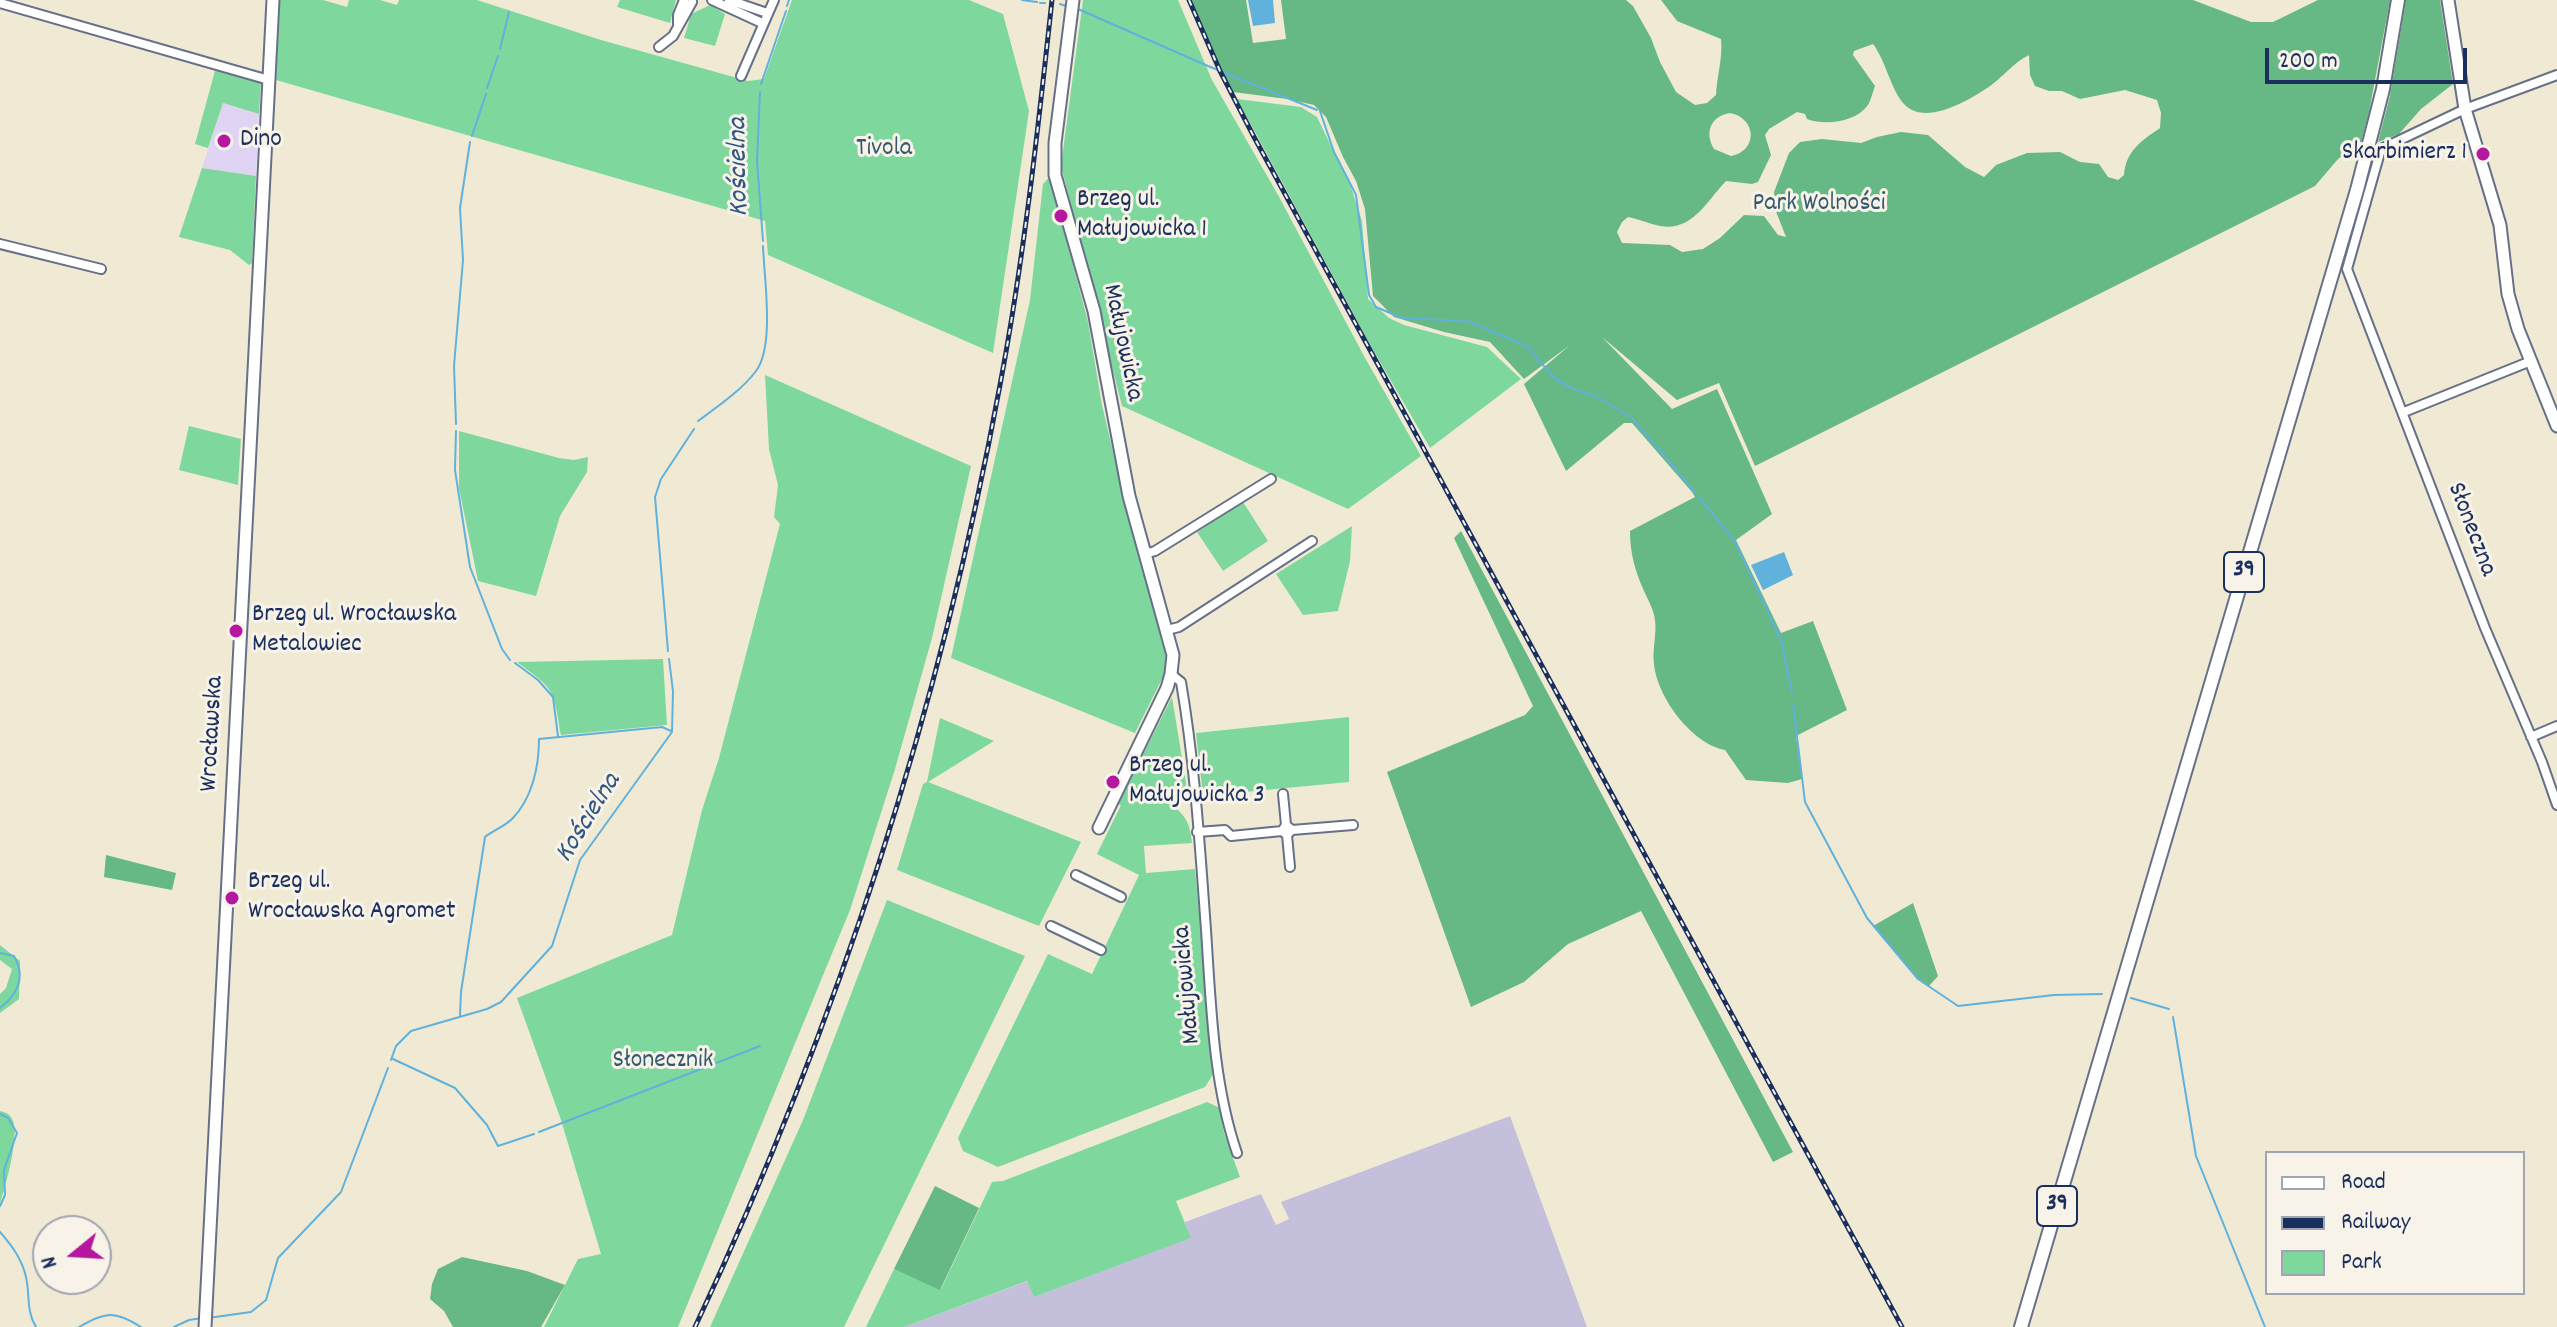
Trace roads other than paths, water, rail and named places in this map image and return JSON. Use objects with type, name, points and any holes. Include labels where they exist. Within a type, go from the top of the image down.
[{"type":"main road","name":"39","points":[[2021,1327],[2357,190],[2383,89],[2398,0]]},
{"type":"street","name":"Wrocławska","points":[[205,1327],[273,0]]},
{"type":"street","points":[[659,47],[670,40],[691,0]]},
{"type":"street","points":[[712,0],[762,23]]},
{"type":"street","points":[[729,0],[767,13]]},
{"type":"street","points":[[741,76],[774,0]]},
{"type":"street","name":"Małujowicka","points":[[1073,0],[1055,143],[1055,175],[1094,311],[1129,496],[1173,655],[1171,674],[1099,828]]},
{"type":"street","points":[[2448,0],[2465,109],[2500,225],[2510,303],[2557,426]]},
{"type":"street","points":[[0,3],[269,80]]},
{"type":"street","points":[[2465,109],[2557,75]]},
{"type":"street","name":"Słoneczna","points":[[2465,109],[2381,149],[2347,269],[2485,628],[2557,805]]},
{"type":"street","points":[[0,244],[101,269]]},
{"type":"street","points":[[2404,412],[2531,361]]},
{"type":"street","points":[[1145,554],[1155,551],[1271,479]]},
{"type":"street","points":[[1167,630],[1191,621],[1312,541]]},
{"type":"street","name":"Małujowicka","points":[[1171,674],[1181,682],[1186,713],[1213,1030],[1226,1114],[1237,1153]]},
{"type":"street","points":[[2531,737],[2557,726]]},
{"type":"street","points":[[1283,794],[1290,867]]},
{"type":"street","points":[[1197,832],[1225,830],[1231,836],[1353,825]]},
{"type":"street","points":[[1076,875],[1121,897]]},
{"type":"street","points":[[1051,926],[1101,950]]},
{"type":"water","points":[[1248,0],[1273,0],[1275,23],[1253,26]]},
{"type":"water","points":[[1784,552],[1793,575],[1763,590],[1751,565]]},
{"type":"waterway","name":"Kościelna","points":[[787,6],[789,0]]},
{"type":"waterway","points":[[1022,0],[1037,2]]},
{"type":"waterway","points":[[1040,3],[1045,3]]},
{"type":"waterway","points":[[1060,4],[1066,6]]},
{"type":"waterway","points":[[1078,9],[1317,110]]},
{"type":"waterway","name":"Kościelna","points":[[761,84],[786,11]]},
{"type":"waterway","points":[[500,49],[509,12]]},
{"type":"waterway","points":[[487,88],[498,56]]},
{"type":"waterway","name":"Kościelna","points":[[760,92],[757,161],[763,241]]},
{"type":"waterway","points":[[472,136],[486,94]]},
{"type":"waterway","points":[[1320,111],[1334,152],[1356,195],[1369,295],[1376,307],[1402,318],[1467,321],[1527,346],[1555,379],[1595,396],[1632,418],[1695,492]]},
{"type":"waterway","points":[[456,424],[454,366],[463,260],[460,208],[470,142]]},
{"type":"waterway","name":"Kościelna","points":[[698,421],[744,385],[762,360],[767,329],[763,246]]},
{"type":"waterway","name":"Kościelna","points":[[668,651],[655,497],[661,479],[694,429]]},
{"type":"waterway","points":[[456,431],[455,470],[470,567],[502,649],[510,660]]},
{"type":"waterway","points":[[1699,497],[1734,540],[1769,614],[1782,643],[1792,694]]},
{"type":"waterway","name":"Kościelna","points":[[391,1060],[396,1046],[411,1031],[501,1002],[552,946],[580,860],[672,732],[673,691],[669,659]]},
{"type":"waterway","points":[[515,663],[538,680],[553,697],[558,736]]},
{"type":"waterway","points":[[1793,704],[1805,802],[1867,918],[1918,979],[1958,1006],[2054,995],[2102,994]]},
{"type":"waterway","points":[[460,1015],[485,837],[509,822],[525,802],[536,771],[539,739],[662,727],[671,731]]},
{"type":"waterway","name":"Kościelna","points":[[0,953],[14,956],[20,978],[16,991],[0,1008]]},
{"type":"waterway","points":[[2131,998],[2169,1009]]},
{"type":"waterway","points":[[2173,1017],[2196,1156],[2265,1327]]},
{"type":"waterway","points":[[539,1132],[760,1046]]},
{"type":"waterway","points":[[393,1059],[455,1088],[487,1125],[498,1146],[534,1134]]},
{"type":"waterway","name":"Kościelna","points":[[208,1318],[251,1312],[266,1300],[278,1258],[341,1192],[388,1068]]},
{"type":"waterway","name":"Kościelna","points":[[0,1114],[8,1118],[17,1133],[4,1170],[5,1195],[0,1206]]},
{"type":"waterway","name":"Kościelna","points":[[0,1232],[22,1264],[36,1327]]},
{"type":"waterway","name":"Kościelna","points":[[79,1327],[110,1315],[141,1327]]},
{"type":"waterway","name":"Kościelna","points":[[174,1327],[202,1318]]},
{"type":"railway","points":[[695,1327],[794,1099],[838,983],[878,866],[947,628],[1009,337],[1030,193],[1052,0]]},
{"type":"railway","points":[[1189,0],[1220,71],[1254,137],[1902,1327]]},
{"type":"place","name":"Dino","points":[[224,141]]},
{"type":"place","name":"Skarbimierz 1","points":[[2483,154]]},
{"type":"place","name":"Brzeg ul. Małujowicka 1","points":[[1061,216]]},
{"type":"place","name":"Brzeg ul. Wrocławska Metalowiec","points":[[236,631]]},
{"type":"place","name":"Brzeg ul. Małujowicka 3","points":[[1113,782]]},
{"type":"place","name":"Brzeg ul. Wrocławska Agromet","points":[[232,898]]},
{"type":"park label","name":"Tivola","points":[[884,150]]},
{"type":"park label","name":"Park Wolności","points":[[1819,205]]},
{"type":"park label","name":"Słonecznik","points":[[663,1062]]}]
